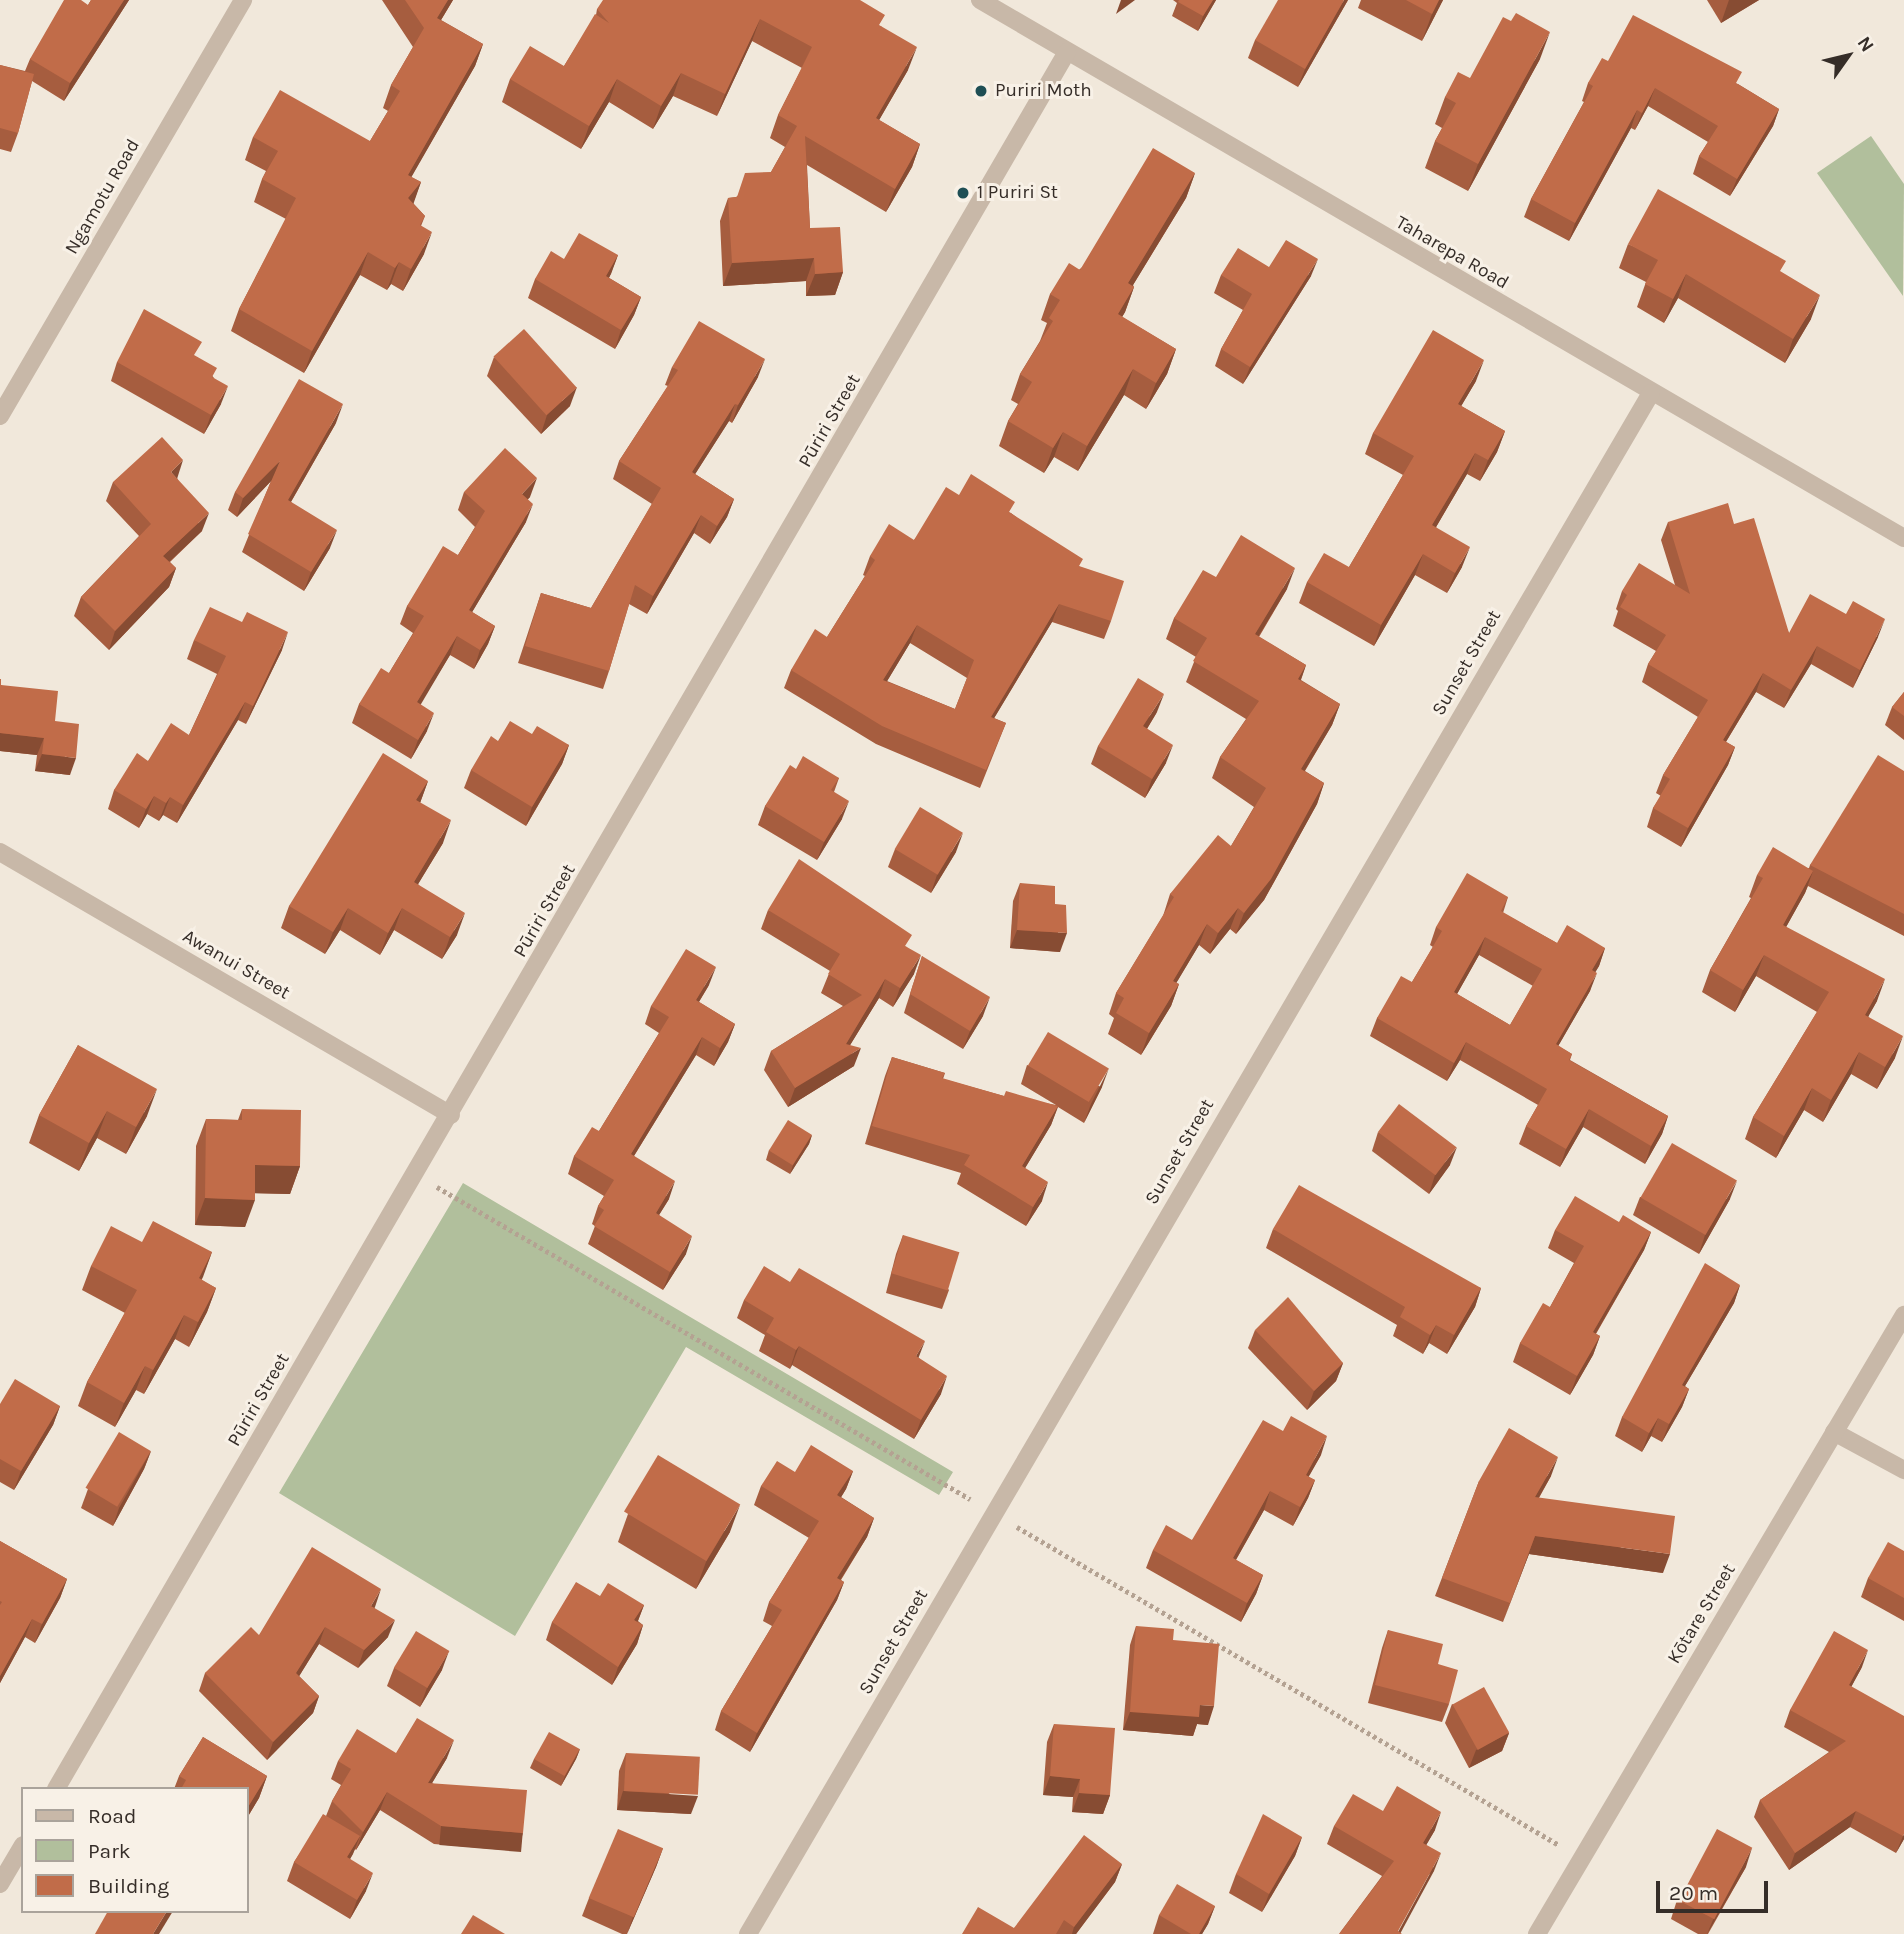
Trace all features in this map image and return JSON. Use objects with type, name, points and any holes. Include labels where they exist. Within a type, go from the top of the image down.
[{"type":"street","name":"Ngamotu Road","points":[[0,416],[243,0]]},
{"type":"street","name":"Taharepa Road","points":[[980,0],[1002,5],[1067,52],[1904,538]]},
{"type":"street","name":"Pūriri Street","points":[[57,1787],[451,1115],[1067,52]]},
{"type":"street","name":"Sunset Street","points":[[748,1934],[1651,393]]},
{"type":"street","name":"Awanui Street","points":[[0,852],[451,1115]]},
{"type":"street","name":"Kōtare Street","points":[[1537,1934],[1904,1315]]},
{"type":"street","points":[[1835,1432],[1904,1470]]},
{"type":"street","points":[[0,1884],[21,1848]]},
{"type":"path","points":[[415,1174],[1582,1858]]},
{"type":"green space","points":[[1871,136],[1904,184],[1903,296],[1817,173]]},
{"type":"green space","points":[[463,1183],[953,1472],[939,1495],[686,1347],[515,1636],[279,1493]]},
{"type":"building","points":[[64,0],[81,0],[88,5],[91,0],[124,0],[70,83],[30,59]]},
{"type":"building","points":[[405,0],[448,0],[437,18],[483,44],[408,175],[421,182],[408,198],[425,216],[420,225],[432,232],[411,269],[399,262],[395,268],[368,252],[312,351],[239,309],[296,198],[262,179],[278,151],[253,137],[280,90],[370,141],[400,91],[391,85],[424,28]]},
{"type":"building","points":[[603,0],[860,0],[885,15],[879,25],[917,47],[876,118],[920,144],[895,189],[805,136],[810,228],[840,227],[843,272],[815,274],[814,258],[732,263],[728,198],[737,197],[745,173],[771,172],[797,126],[778,115],[812,47],[760,19],[725,94],[681,73],[661,106],[617,79],[589,126],[510,79],[530,46],[564,66],[595,14],[609,23],[597,9]]},
{"type":"building","points":[[1213,0],[1203,16],[1178,2]]},
{"type":"building","points":[[1278,0],[1344,0],[1305,69],[1255,40]]},
{"type":"building","points":[[1406,0],[1439,0],[1432,14]]},
{"type":"building","points":[[1516,13],[1550,32],[1478,164],[1435,141],[1456,103],[1445,97],[1458,72],[1470,78],[1503,17],[1511,21]]},
{"type":"building","points":[[1633,15],[1742,72],[1736,83],[1779,109],[1737,179],[1699,156],[1718,126],[1655,88],[1642,113],[1637,110],[1575,223],[1531,199],[1593,86],[1588,83],[1602,58],[1608,61]]},
{"type":"building","points":[[0,65],[34,74],[18,133],[0,128]]},
{"type":"building","points":[[1153,148],[1195,173],[1128,283],[1134,287],[1118,314],[1176,349],[1156,383],[1133,369],[1087,446],[1063,432],[1053,448],[1008,421],[1032,382],[1020,374],[1053,321],[1049,318],[1060,300],[1050,294],[1069,263],[1080,270]]},
{"type":"building","points":[[1658,189],[1786,261],[1780,271],[1820,295],[1793,339],[1686,274],[1673,299],[1645,284],[1658,260],[1628,244]]},
{"type":"building","points":[[579,233],[618,255],[606,276],[641,297],[621,330],[535,279],[551,251],[564,259]]},
{"type":"building","points":[[1286,240],[1318,259],[1250,367],[1221,349],[1252,294],[1221,275],[1238,248],[1269,267]]},
{"type":"building","points":[[144,309],[202,342],[194,355],[217,368],[212,377],[228,386],[211,415],[117,362]]},
{"type":"building","points":[[699,321],[765,359],[738,405],[735,404],[692,472],[734,499],[717,526],[701,515],[653,596],[635,585],[609,671],[525,646],[541,593],[591,608],[661,488],[619,461],[678,370],[672,367]]},
{"type":"building","points":[[524,329],[577,388],[546,415],[494,356]]},
{"type":"building","points":[[1433,330],[1484,360],[1458,404],[1505,431],[1488,460],[1475,453],[1432,525],[1470,547],[1455,573],[1423,554],[1381,625],[1307,582],[1324,553],[1349,567],[1414,456],[1373,433]]},
{"type":"building","points":[[299,379],[343,404],[288,500],[337,530],[311,572],[248,534],[280,461],[243,498],[235,492]]},
{"type":"building","points":[[162,437],[183,460],[171,472],[209,513],[163,556],[176,568],[115,631],[81,597],[151,524],[113,482]]},
{"type":"building","points":[[505,448],[537,478],[522,494],[533,504],[469,610],[495,626],[480,650],[457,636],[417,702],[434,713],[418,740],[359,704],[381,668],[389,673],[424,616],[407,606],[443,546],[458,555],[485,511],[464,492]]},
{"type":"building","points":[[971,474],[1015,502],[1009,512],[1083,559],[1079,566],[1124,581],[1111,621],[1059,604],[991,717],[1006,723],[986,770],[882,726],[791,670],[815,629],[827,637],[875,560],[870,556],[889,524],[914,540],[946,487],[959,495]],"holes":[[[917,625],[974,660],[955,709],[883,680]]]},
{"type":"building","points":[[1728,503],[1734,524],[1754,518],[1789,633],[1810,594],[1846,614],[1853,601],[1885,619],[1860,670],[1817,646],[1791,690],[1763,673],[1723,740],[1735,747],[1688,828],[1653,808],[1670,779],[1663,775],[1708,700],[1648,664],[1666,635],[1620,607],[1627,595],[1622,591],[1639,563],[1690,594],[1668,522]]},
{"type":"building","points":[[1241,535],[1295,568],[1255,634],[1306,665],[1298,679],[1340,704],[1301,769],[1324,783],[1271,879],[1244,913],[1238,908],[1218,933],[1207,924],[1173,981],[1179,984],[1149,1033],[1116,1013],[1124,998],[1116,993],[1174,897],[1170,894],[1218,835],[1231,846],[1266,788],[1220,757],[1259,701],[1193,661],[1207,638],[1174,618],[1203,570],[1216,577]]},
{"type":"building","points":[[210,607],[242,622],[247,612],[288,632],[253,706],[245,702],[183,805],[170,797],[166,803],[154,796],[146,809],[114,790],[137,753],[148,761],[171,723],[189,735],[226,656],[194,640]]},
{"type":"building","points":[[1138,678],[1164,694],[1143,726],[1173,745],[1152,779],[1098,746]]},
{"type":"building","points":[[0,679],[1,685],[58,691],[55,721],[79,724],[76,758],[42,754],[44,738],[0,733]]},
{"type":"building","points":[[1904,692],[1904,716],[1892,707]]},
{"type":"building","points":[[510,721],[532,734],[537,726],[569,745],[532,807],[471,770],[491,736],[498,741]]},
{"type":"building","points":[[383,753],[428,781],[416,800],[451,820],[414,882],[465,913],[450,937],[402,908],[388,933],[348,908],[333,932],[289,906]]},
{"type":"building","points":[[1878,755],[1904,771],[1904,914],[1810,865]]},
{"type":"building","points":[[803,756],[839,778],[831,790],[849,801],[824,842],[765,806],[790,765],[796,769]]},
{"type":"building","points":[[920,807],[963,833],[938,875],[895,849]]},
{"type":"building","points":[[1773,847],[1813,871],[1783,925],[1885,979],[1865,1015],[1903,1036],[1885,1067],[1859,1052],[1831,1100],[1812,1088],[1784,1136],[1753,1117],[1829,992],[1764,955],[1743,990],[1710,970],[1763,878],[1757,875]]},
{"type":"building","points":[[799,859],[912,935],[905,946],[921,955],[900,988],[885,979],[846,1044],[861,1048],[795,1088],[771,1051],[862,995],[828,974],[840,954],[768,910]]},
{"type":"building","points":[[1467,873],[1508,897],[1501,911],[1557,943],[1567,925],[1605,948],[1592,970],[1597,973],[1556,1044],[1572,1054],[1569,1060],[1668,1116],[1651,1146],[1589,1109],[1566,1149],[1526,1126],[1547,1089],[1466,1042],[1454,1063],[1377,1018],[1401,976],[1412,982],[1442,931],[1436,927]],"holes":[[[1485,937],[1542,969],[1510,1025],[1454,992]]]},
{"type":"building","points":[[1020,883],[1055,886],[1055,904],[1066,905],[1067,933],[1017,930]]},
{"type":"building","points":[[686,949],[716,967],[696,1000],[735,1024],[720,1048],[702,1037],[631,1154],[675,1181],[656,1213],[692,1236],[670,1272],[594,1226],[604,1210],[598,1206],[614,1180],[574,1156],[592,1127],[599,1131],[669,1017],[651,1006]]},
{"type":"building","points":[[922,956],[990,997],[970,1031],[910,994]]},
{"type":"building","points":[[1048,1032],[1109,1069],[1089,1102],[1028,1065]]},
{"type":"building","points":[[78,1045],[157,1089],[136,1127],[107,1111],[89,1143],[39,1115]]},
{"type":"building","points":[[892,1057],[945,1073],[942,1078],[1004,1096],[1006,1091],[1058,1106],[1022,1166],[1048,1182],[1033,1207],[964,1165],[970,1155],[872,1126]]},
{"type":"building","points":[[1399,1104],[1457,1147],[1435,1175],[1378,1132]]},
{"type":"building","points":[[242,1109],[301,1110],[300,1166],[255,1165],[255,1200],[205,1198],[206,1119],[242,1120]]},
{"type":"building","points":[[788,1120],[812,1135],[793,1165],[769,1151]]},
{"type":"building","points":[[1672,1143],[1737,1180],[1705,1235],[1640,1198]]},
{"type":"building","points":[[1299,1185],[1481,1288],[1454,1335],[1436,1325],[1430,1335],[1400,1317],[1405,1307],[1273,1229]]},
{"type":"building","points":[[1575,1196],[1619,1222],[1623,1215],[1651,1232],[1593,1332],[1600,1336],[1577,1376],[1520,1343],[1543,1303],[1550,1307],[1584,1246],[1555,1230]]},
{"type":"building","points":[[153,1221],[212,1252],[199,1278],[216,1288],[198,1322],[184,1315],[153,1370],[145,1366],[124,1403],[87,1382],[137,1290],[91,1266],[111,1226],[142,1242]]},
{"type":"building","points":[[903,1235],[959,1252],[948,1291],[891,1273]]},
{"type":"building","points":[[1705,1263],[1740,1285],[1682,1385],[1689,1389],[1669,1424],[1658,1418],[1649,1433],[1622,1417]]},
{"type":"building","points":[[764,1266],[790,1282],[799,1268],[925,1341],[916,1356],[947,1376],[921,1420],[799,1346],[796,1350],[766,1332],[774,1318],[744,1300]]},
{"type":"building","points":[[1288,1297],[1343,1363],[1314,1391],[1255,1330]]},
{"type":"building","points":[[15,1379],[60,1406],[21,1471],[0,1459],[0,1404]]},
{"type":"building","points":[[1291,1416],[1327,1436],[1306,1475],[1315,1480],[1300,1507],[1270,1491],[1233,1558],[1263,1575],[1247,1603],[1153,1550],[1166,1525],[1192,1540],[1263,1420],[1283,1431]]},
{"type":"building","points":[[1509,1428],[1558,1457],[1535,1497],[1675,1516],[1670,1554],[1535,1536],[1510,1603],[1442,1578],[1479,1481]]},
{"type":"building","points":[[119,1432],[151,1451],[117,1507],[86,1488]]},
{"type":"building","points":[[811,1445],[853,1471],[837,1495],[874,1518],[837,1578],[844,1582],[757,1733],[721,1711],[782,1610],[769,1602],[819,1521],[761,1486],[777,1461],[795,1472]]},
{"type":"building","points":[[658,1455],[740,1504],[706,1561],[624,1512]]},
{"type":"building","points":[[0,1541],[67,1579],[42,1624],[32,1619],[0,1676],[2,1602]]},
{"type":"building","points":[[1888,1542],[1904,1551],[1904,1598],[1868,1578]]},
{"type":"building","points":[[312,1547],[381,1589],[371,1606],[395,1620],[364,1650],[325,1627],[296,1673],[319,1696],[273,1742],[205,1673],[251,1627],[259,1635]]},
{"type":"building","points":[[576,1582],[600,1596],[608,1583],[644,1605],[634,1620],[643,1625],[618,1667],[552,1622]]},
{"type":"building","points":[[1136,1626],[1174,1629],[1173,1640],[1219,1644],[1214,1706],[1200,1705],[1199,1717],[1130,1712]]},
{"type":"building","points":[[1388,1630],[1443,1644],[1438,1664],[1458,1670],[1449,1704],[1375,1685]]},
{"type":"building","points":[[416,1631],[449,1651],[427,1688],[394,1668]]},
{"type":"building","points":[[1834,1631],[1868,1650],[1849,1685],[1904,1716],[1904,1834],[1903,1836],[1856,1811],[1795,1853],[1760,1800],[1846,1741],[1790,1710]]},
{"type":"building","points":[[1484,1687],[1509,1732],[1478,1750],[1453,1704]]},
{"type":"building","points":[[417,1718],[454,1740],[428,1783],[527,1790],[523,1833],[441,1826],[387,1792],[363,1832],[332,1801],[351,1769],[338,1761],[357,1729],[396,1753]]},
{"type":"building","points":[[1054,1724],[1115,1728],[1110,1795],[1079,1793],[1080,1779],[1050,1776]]},
{"type":"building","points":[[549,1732],[580,1749],[565,1776],[534,1759]]},
{"type":"building","points":[[203,1737],[267,1776],[248,1807],[248,1787],[182,1787],[186,1780],[179,1776]]},
{"type":"building","points":[[626,1753],[700,1757],[698,1795],[624,1791]]},
{"type":"building","points":[[1397,1786],[1441,1812],[1423,1843],[1441,1853],[1398,1931],[1402,1934],[1339,1934],[1394,1861],[1334,1826],[1353,1794],[1383,1811]]},
{"type":"building","points":[[323,1814],[360,1836],[347,1857],[373,1873],[357,1900],[294,1862]]},
{"type":"building","points":[[1263,1814],[1302,1837],[1269,1894],[1236,1874]]},
{"type":"building","points":[[618,1829],[663,1848],[634,1917],[589,1898]]},
{"type":"building","points":[[1717,1829],[1752,1848],[1714,1919],[1679,1901]]},
{"type":"building","points":[[1084,1835],[1122,1864],[1074,1927],[1064,1920],[1056,1934],[962,1934],[978,1907],[1014,1928]]},
{"type":"building","points":[[1177,1884],[1215,1906],[1199,1934],[1191,1934],[1159,1915]]},
{"type":"building","points":[[107,1913],[166,1913],[153,1934],[95,1934]]},
{"type":"building","points":[[473,1915],[505,1934],[461,1934]]},
{"type":"place","name":"Puriri Moth","points":[[981,91]]},
{"type":"place","name":"1 Puriri St","points":[[963,193]]}]
